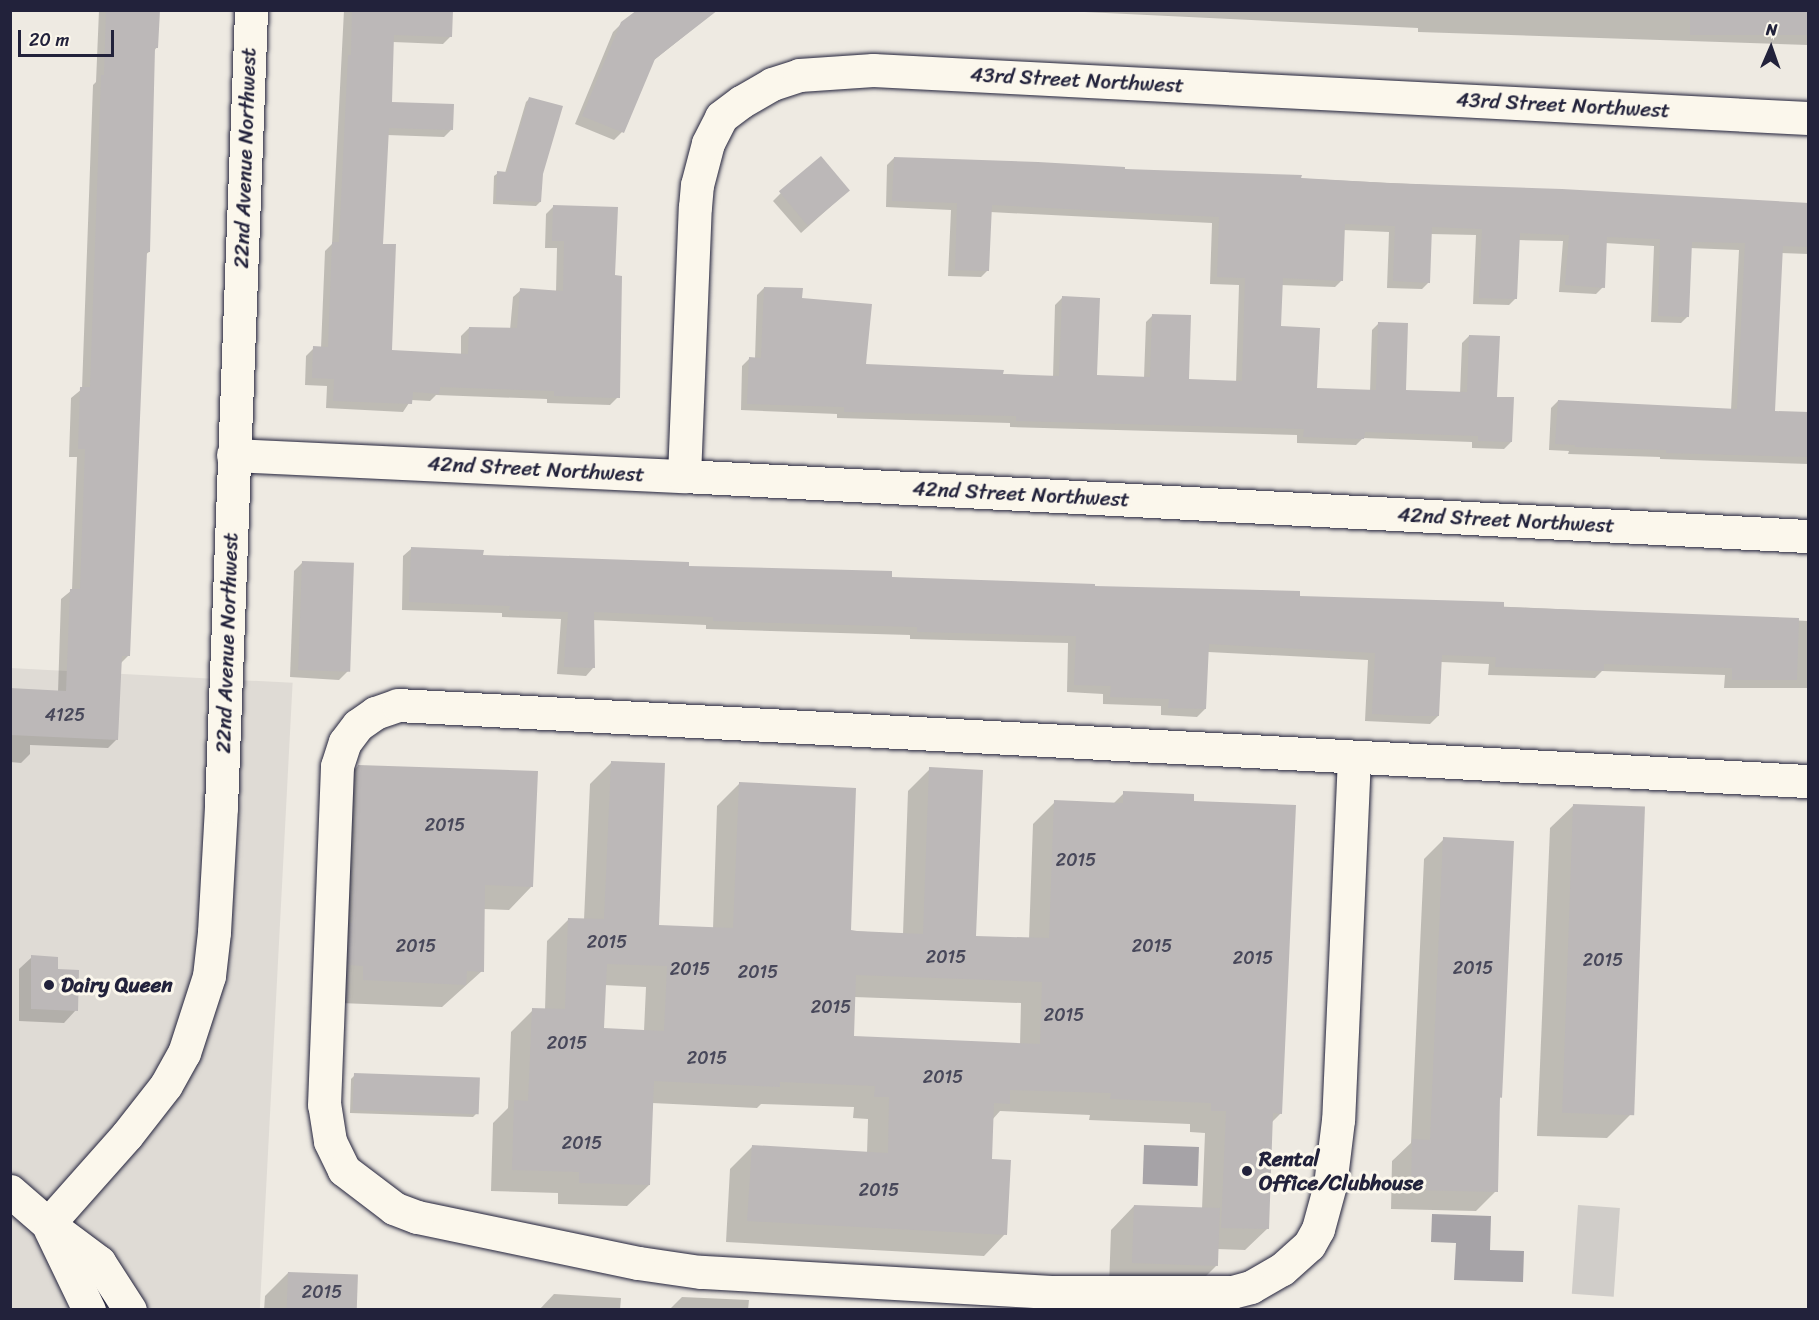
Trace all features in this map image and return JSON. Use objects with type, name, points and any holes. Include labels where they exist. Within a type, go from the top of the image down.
[{"type":"street","name":"22nd Avenue Northwest","points":[[48,1224],[127,1135],[166,1085],[184,1053],[208,976],[214,932],[219,839],[251,10]]},
{"type":"street","name":"43rd Street Northwest","points":[[684,476],[696,184],[708,143],[721,117],[772,84],[799,75],[873,70],[1809,118]]},
{"type":"street","name":"42nd Street Northwest","points":[[233,455],[684,476],[1809,536]]},
{"type":"street","points":[[1354,757],[1338,1120],[1333,1165],[1318,1229],[1308,1246],[1282,1269],[1251,1287],[1179,1301],[700,1272],[638,1263],[417,1217],[394,1208],[344,1170],[330,1141],[324,1105],[337,766],[345,742],[358,725],[375,713],[398,705],[1809,781]]},
{"type":"street","points":[[10,1191],[48,1224],[99,1262],[130,1310]]},
{"type":"street","points":[[48,1224],[88,1310]]},
{"type":"shaded area","points":[[10,668],[293,683],[260,1310],[10,1310]]},
{"type":"shaded area","points":[[1144,1145],[1199,1147],[1198,1186],[1143,1184]]},
{"type":"shaded area","points":[[1578,1205],[1620,1208],[1614,1297],[1572,1294]]},
{"type":"shaded area","points":[[1432,1214],[1491,1216],[1490,1250],[1524,1251],[1523,1282],[1454,1280],[1456,1243],[1431,1242]]},
{"type":"building","points":[[106,10],[160,10],[158,48],[155,48],[150,252],[147,252],[130,656],[122,656],[118,740],[10,735],[10,688],[66,691],[70,589],[80,589],[85,449],[78,449],[80,387],[90,387],[101,75],[104,75]]},
{"type":"building","points":[[352,10],[453,10],[452,37],[394,35],[392,102],[454,104],[453,130],[389,128],[383,244],[396,244],[392,350],[468,354],[469,327],[517,328],[520,288],[563,291],[564,241],[552,241],[553,205],[618,207],[615,275],[622,276],[620,398],[554,396],[554,391],[440,387],[439,394],[413,392],[412,404],[333,401],[334,379],[312,378],[313,346],[328,347],[332,242],[339,242]]},
{"type":"building","points":[[637,10],[718,10],[655,59],[624,133],[582,116],[621,22]]},
{"type":"building","points":[[1690,10],[1808,10],[1808,35],[1690,35]]},
{"type":"building","points":[[529,97],[563,106],[543,174],[541,202],[496,200],[497,171],[507,172]]},
{"type":"building","points":[[821,156],[850,190],[808,226],[779,191]]},
{"type":"building","points":[[894,157],[1038,162],[1125,167],[1125,169],[1302,175],[1301,178],[1387,183],[1562,189],[1809,203],[1809,247],[1783,246],[1775,411],[1809,412],[1809,457],[1666,453],[1666,450],[1575,447],[1575,445],[1555,444],[1558,400],[1737,409],[1745,243],[1692,242],[1689,317],[1658,316],[1660,239],[1607,237],[1605,288],[1565,285],[1569,235],[1520,233],[1517,299],[1479,298],[1482,229],[1432,227],[1430,283],[1393,281],[1395,226],[1345,224],[1343,281],[1283,278],[1281,326],[1320,328],[1317,388],[1376,390],[1378,322],[1408,323],[1406,390],[1467,392],[1469,335],[1500,336],[1497,397],[1514,397],[1512,442],[1478,441],[1478,436],[1365,432],[1364,439],[1303,437],[1304,429],[1016,421],[1016,416],[844,412],[844,407],[747,404],[749,357],[761,358],[764,287],[803,288],[802,298],[872,304],[866,364],[1004,370],[1003,374],[1059,376],[1062,296],[1100,298],[1097,375],[1150,377],[1152,314],[1191,315],[1189,379],[1242,381],[1245,278],[1217,277],[1219,217],[992,205],[989,271],[955,270],[957,203],[892,201]]},
{"type":"building","points":[[411,547],[484,550],[483,555],[689,562],[689,566],[892,571],[892,577],[1095,584],[1095,586],[1300,591],[1300,596],[1504,602],[1504,607],[1799,618],[1797,680],[1732,680],[1732,668],[1604,664],[1604,671],[1495,667],[1496,657],[1442,655],[1439,716],[1372,714],[1375,653],[1209,644],[1206,709],[1168,708],[1169,699],[1110,697],[1111,686],[1074,685],[1076,636],[917,632],[917,627],[713,621],[713,617],[594,612],[595,668],[564,667],[568,612],[509,610],[510,606],[409,602]]},
{"type":"building","points":[[302,561],[354,563],[350,672],[298,670]]},
{"type":"building","points":[[611,761],[665,763],[659,925],[733,928],[739,782],[856,788],[851,930],[923,934],[929,767],[983,770],[976,936],[1049,938],[1054,800],[1123,803],[1123,791],[1194,794],[1194,801],[1296,805],[1282,1114],[1273,1113],[1269,1229],[1221,1228],[1226,1111],[1211,1111],[1211,1103],[1110,1099],[1111,1093],[1010,1090],[1010,1104],[994,1103],[992,1159],[1011,1160],[1007,1235],[747,1221],[752,1145],[888,1153],[889,1097],[874,1097],[875,1086],[780,1082],[780,1087],[654,1081],[650,1185],[579,1183],[579,1172],[512,1170],[514,1100],[528,1101],[532,1008],[565,1009],[568,918],[604,919]],"holes":[[[607,964],[667,966],[664,1031],[604,1028]],[[856,975],[1042,982],[1040,1044],[854,1036]]]},
{"type":"building","points":[[358,765],[538,771],[533,887],[485,885],[484,972],[467,971],[466,985],[363,980],[363,966],[348,965],[350,923],[352,923]]},
{"type":"building","points":[[1573,804],[1645,807],[1634,1115],[1562,1113]]},
{"type":"building","points":[[1443,837],[1514,841],[1502,1098],[1500,1097],[1498,1192],[1411,1190],[1412,1139],[1430,1140]]},
{"type":"building","name":"Dairy Queen","points":[[31,955],[58,957],[58,969],[79,970],[78,1011],[31,1009]]},
{"type":"building","points":[[354,1073],[480,1077],[479,1114],[353,1110]]},
{"type":"building","points":[[1134,1205],[1220,1208],[1218,1266],[1132,1263]]},
{"type":"building","points":[[288,1272],[358,1274],[357,1310],[287,1310]]},
{"type":"place","name":"Dairy Queen","points":[[49,985]]},
{"type":"place","name":"Rental Office/Clubhouse","points":[[1247,1171]]}]
